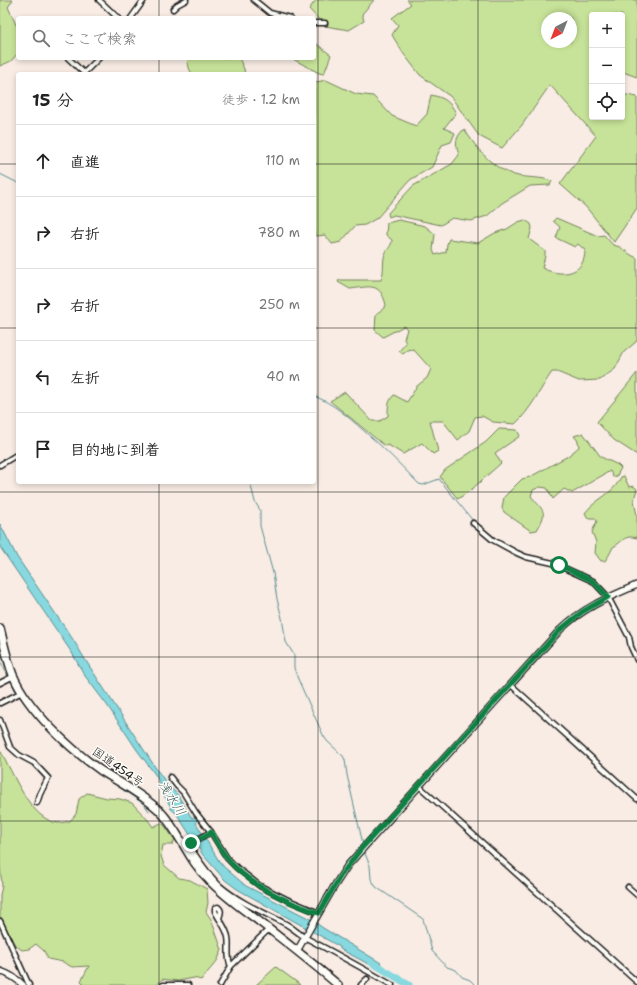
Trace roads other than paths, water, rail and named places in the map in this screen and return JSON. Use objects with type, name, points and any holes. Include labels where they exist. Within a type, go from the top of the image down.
[{"type":"highway","name":"国道454号","points":[[0,628],[14,676],[22,692],[41,717],[98,768],[142,797],[160,812],[188,844],[207,879],[338,985]]},
{"type":"street","points":[[99,0],[116,16]]},
{"type":"street","points":[[132,16],[144,0]]},
{"type":"street","points":[[172,9],[186,0]]},
{"type":"street","points":[[254,0],[270,13],[282,16]]},
{"type":"street","points":[[316,24],[325,24]]},
{"type":"street","points":[[70,60],[82,72]]},
{"type":"street","points":[[86,72],[97,60]]},
{"type":"street","points":[[0,465],[16,455]]},
{"type":"street","points":[[473,523],[493,540],[517,553],[526,557],[553,563],[590,579],[599,586],[608,597],[626,630],[633,653],[637,660]]},
{"type":"street","points":[[297,951],[348,865],[566,624],[587,608],[637,584]]},
{"type":"street","points":[[0,683],[14,676]]},
{"type":"street","points":[[511,685],[637,799]]},
{"type":"street","points":[[0,703],[22,692]]},
{"type":"street","points":[[0,720],[10,746],[20,755],[34,763],[48,778],[40,794],[38,803]]},
{"type":"street","points":[[170,777],[183,792],[227,858],[248,878],[260,886],[318,915]]},
{"type":"street","points":[[419,786],[637,982]]},
{"type":"street","points":[[209,833],[188,844],[208,873],[232,895],[253,908],[336,952],[392,985]]},
{"type":"street","points":[[628,887],[637,895]]},
{"type":"street","points":[[220,918],[225,926],[228,936],[228,956],[231,966]]},
{"type":"street","points":[[0,921],[29,985]]},
{"type":"street","points":[[220,985],[231,966],[269,929]]},
{"type":"street","points":[[0,971],[9,974],[23,985]]},
{"type":"street","points":[[361,985],[367,979]]},
{"type":"street","points":[[163,985],[188,985]]},
{"type":"water","points":[[0,524],[17,557],[74,641],[157,770],[177,794],[192,818],[198,817],[196,823],[224,867],[246,886],[312,920],[381,963],[378,969],[340,949],[340,947],[237,889],[225,880],[203,855],[176,813],[170,808],[171,807],[165,797],[157,777],[85,676],[72,653],[0,547]]},
{"type":"waterway","points":[[0,174],[16,182]]},
{"type":"waterway","points":[[316,397],[334,406],[352,420],[399,463],[419,484],[423,485],[439,479],[474,522]]},
{"type":"waterway","points":[[250,484],[255,502],[260,510],[260,526],[273,573],[286,642],[294,655],[294,668],[323,735],[345,760],[363,844]]},
{"type":"waterway","points":[[489,534],[512,548]]},
{"type":"waterway","points":[[556,562],[562,565]]},
{"type":"waterway","points":[[569,568],[592,577],[609,594]]},
{"type":"waterway","points":[[622,620],[632,638],[634,648]]},
{"type":"waterway","points":[[0,661],[8,676]]},
{"type":"waterway","points":[[10,679],[16,692]]},
{"type":"waterway","points":[[18,695],[39,721],[82,762],[144,804],[149,811]]},
{"type":"waterway","points":[[364,851],[370,866],[371,879],[376,887],[423,919],[432,951],[447,967],[456,970],[462,977],[470,980],[475,985]]},
{"type":"waterway","name":"浅水川","points":[[371,962],[409,985]]}]
